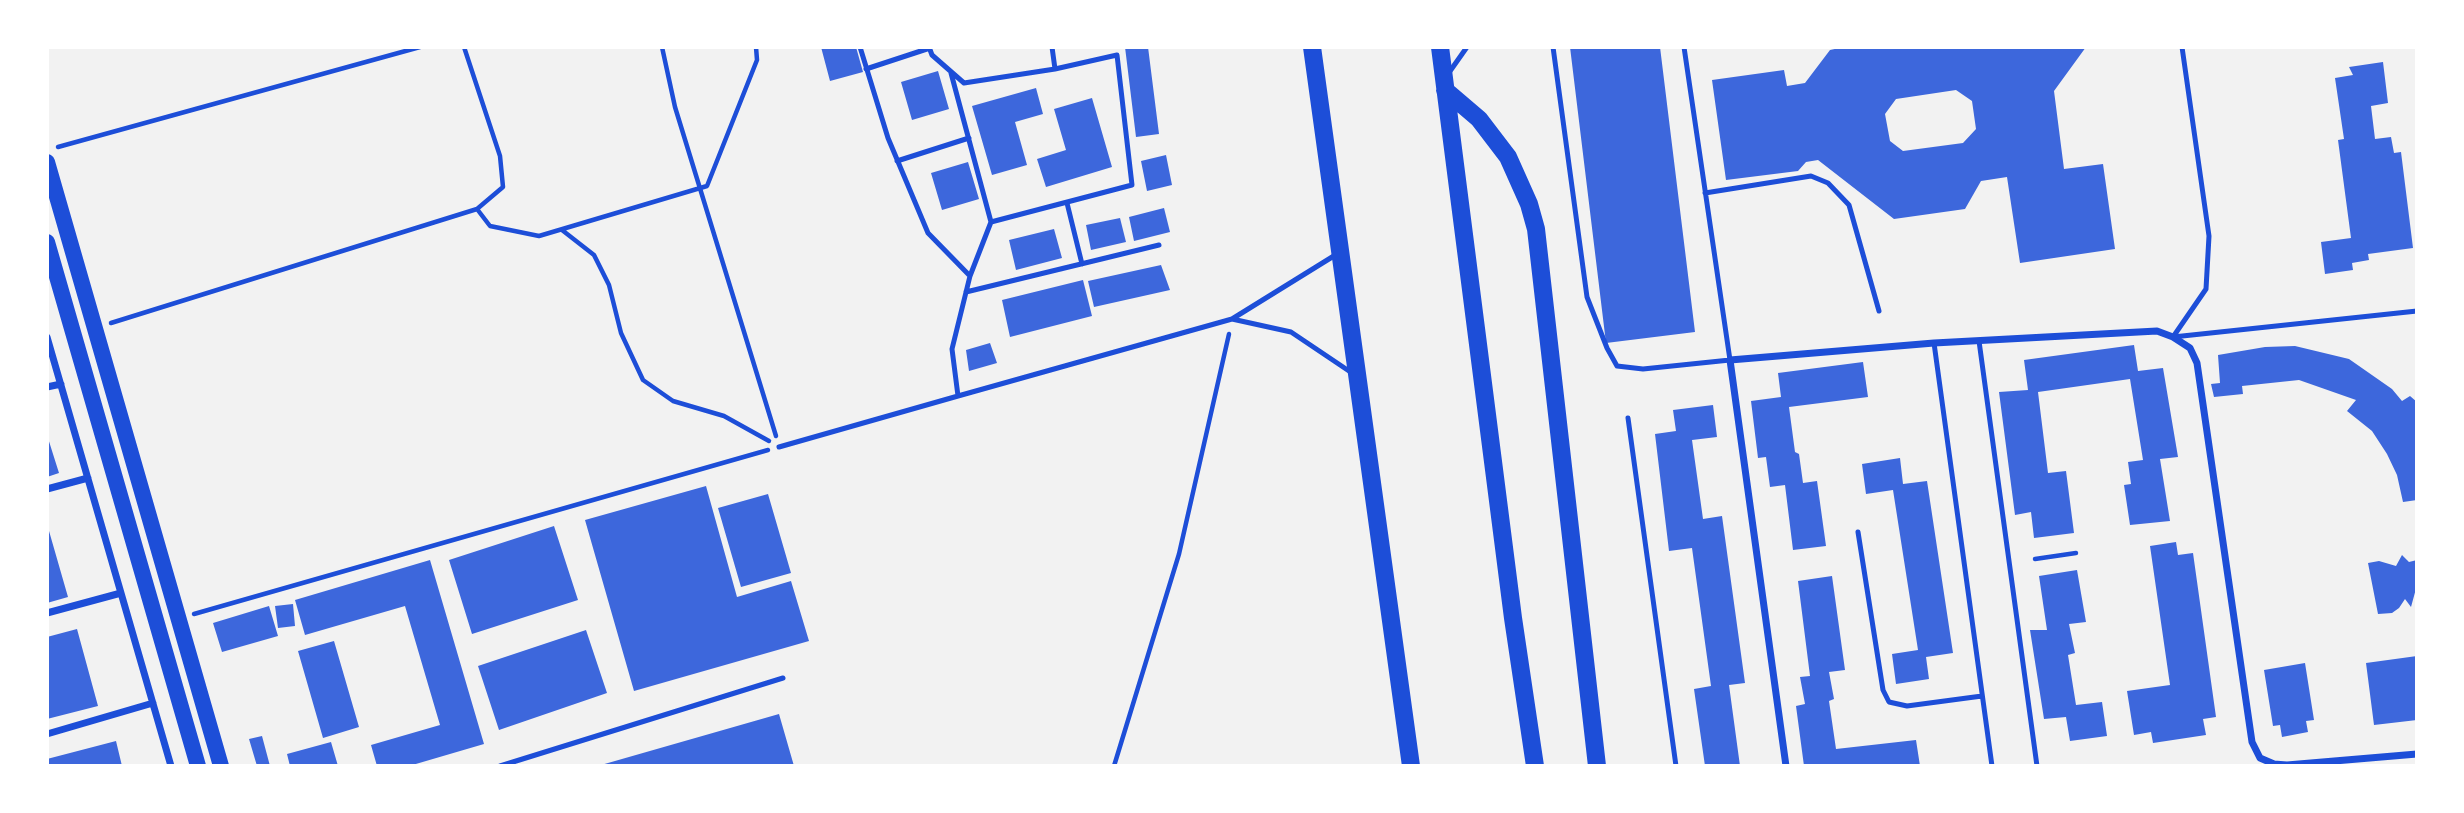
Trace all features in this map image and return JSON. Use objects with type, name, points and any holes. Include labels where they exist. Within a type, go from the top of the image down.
[{"type":"highway","points":[[1312,47],[1411,766]]},
{"type":"highway","points":[[1440,47],[1511,604],[1535,766]]},
{"type":"highway","points":[[1444,84],[1479,119],[1508,158],[1529,204],[1536,229],[1597,766]]},
{"type":"highway","points":[[47,162],[221,766]]},
{"type":"highway","points":[[47,242],[198,766]]},
{"type":"street","points":[[1786,766],[1730,360],[1934,342],[2157,331],[2190,348],[2197,363],[2252,742],[2260,758],[2274,764],[2287,765],[2417,754]]},
{"type":"street","points":[[47,337],[171,766]]},
{"type":"street","points":[[47,387],[61,384]]},
{"type":"street","points":[[47,489],[88,478]]},
{"type":"street","points":[[47,613],[121,593]]},
{"type":"street","points":[[47,734],[153,703]]},
{"type":"lane","points":[[860,47],[888,138],[928,233],[970,276]]},
{"type":"lane","points":[[1052,47],[1055,69]]},
{"type":"lane","points":[[991,222],[1132,185],[1116,47]]},
{"type":"lane","points":[[1444,84],[1467,47]]},
{"type":"lane","points":[[1553,47],[1587,297],[1617,366],[1643,369],[1730,360],[1684,47]]},
{"type":"lane","points":[[2173,337],[2206,289],[2209,236],[2182,47]]},
{"type":"lane","points":[[866,69],[930,48],[932,55],[964,83],[1055,69],[1117,55]]},
{"type":"lane","points":[[950,72],[991,222],[970,276],[952,349],[958,396]]},
{"type":"lane","points":[[897,160],[970,138]]},
{"type":"lane","points":[[1705,193],[1811,176],[1828,183],[1849,205],[1880,311]]},
{"type":"lane","points":[[1067,203],[1082,264]]},
{"type":"lane","points":[[966,292],[1159,245]]},
{"type":"lane","points":[[779,447],[1232,319],[1339,252]]},
{"type":"lane","points":[[2173,337],[2417,311]]},
{"type":"lane","points":[[1232,319],[1291,332],[1357,376]]},
{"type":"lane","points":[[1979,341],[2037,766]]},
{"type":"lane","points":[[1934,342],[1992,766]]},
{"type":"lane","points":[[1628,418],[1675,766]]},
{"type":"lane","points":[[1858,533],[1883,690],[1889,702],[1907,706],[1982,696]]},
{"type":"lane","points":[[500,766],[783,678]]},
{"type":"path","points":[[47,150],[420,47]]},
{"type":"path","points":[[96,328],[477,209],[503,187],[500,156],[464,47]]},
{"type":"path","points":[[662,47],[675,107],[779,447]]},
{"type":"path","points":[[477,209],[490,226],[539,236],[707,186],[757,60],[756,47]]},
{"type":"path","points":[[561,229],[594,255],[609,285],[621,333],[643,380],[673,401],[724,416],[779,447]]},
{"type":"path","points":[[1114,766],[1179,554],[1232,319]]},
{"type":"path","points":[[178,618],[779,447]]},
{"type":"path","points":[[2035,559],[2076,553]]},
{"type":"building","points":[[821,47],[856,47],[863,72],[830,81]]},
{"type":"building","points":[[1125,47],[1148,47],[1159,134],[1136,137]]},
{"type":"building","points":[[1570,47],[1660,47],[1695,332],[1606,343]]},
{"type":"building","points":[[1844,47],[2086,47],[2054,91],[2064,169],[2103,164],[2115,249],[2020,263],[2007,177],[1981,181],[1965,209],[1894,219],[1818,160],[1806,162],[1798,171],[1726,180],[1712,80],[1784,70],[1787,86],[1805,83],[1830,50]],"holes":[[[1956,90],[1972,101],[1976,129],[1963,143],[1903,151],[1890,141],[1885,114],[1896,99]]]},
{"type":"building","points":[[2383,62],[2388,103],[2371,106],[2375,139],[2391,137],[2394,153],[2401,152],[2413,248],[2368,254],[2369,260],[2352,263],[2353,270],[2325,274],[2321,242],[2351,238],[2338,140],[2344,139],[2335,78],[2353,75],[2349,67]]},
{"type":"building","points":[[938,71],[949,109],[912,120],[901,82]]},
{"type":"building","points":[[1036,88],[1043,114],[1015,122],[1027,165],[992,175],[972,106]]},
{"type":"building","points":[[1092,98],[1112,167],[1046,187],[1037,159],[1066,150],[1054,109]]},
{"type":"building","points":[[1166,155],[1172,185],[1147,191],[1141,161]]},
{"type":"building","points":[[968,162],[979,199],[942,210],[931,173]]},
{"type":"building","points":[[1164,208],[1170,232],[1134,241],[1129,217]]},
{"type":"building","points":[[1120,218],[1126,242],[1091,250],[1086,225]]},
{"type":"building","points":[[1054,229],[1062,258],[1016,270],[1009,240]]},
{"type":"building","points":[[1161,265],[1170,290],[1094,307],[1088,281]]},
{"type":"building","points":[[1083,280],[1092,316],[1010,337],[1002,300]]},
{"type":"building","points":[[990,343],[997,363],[969,371],[966,350]]},
{"type":"building","points":[[2134,345],[2138,371],[2163,368],[2178,457],[2160,459],[2170,521],[2130,525],[2124,485],[2131,484],[2128,462],[2143,460],[2130,379],[2038,392],[2048,473],[2066,471],[2074,533],[2034,538],[2031,512],[2015,515],[1999,392],[2028,390],[2024,360]]},
{"type":"building","points":[[2295,346],[2349,359],[2392,389],[2402,401],[2410,396],[2417,402],[2417,500],[2403,502],[2397,475],[2387,454],[2372,431],[2347,411],[2356,400],[2299,380],[2242,386],[2243,394],[2214,397],[2211,384],[2220,383],[2218,355],[2265,347]]},
{"type":"building","points":[[1863,362],[1868,397],[1789,407],[1795,452],[1799,454],[1803,483],[1817,481],[1826,546],[1793,550],[1785,485],[1770,487],[1766,457],[1758,458],[1751,401],[1781,397],[1778,373]]},
{"type":"building","points":[[1713,405],[1717,437],[1692,440],[1703,519],[1722,516],[1745,683],[1729,685],[1740,766],[1705,766],[1694,689],[1711,686],[1692,548],[1669,551],[1655,434],[1676,431],[1673,410]]},
{"type":"building","points":[[47,435],[59,473],[47,477]]},
{"type":"building","points":[[1900,458],[1903,484],[1927,481],[1953,653],[1926,657],[1929,679],[1896,684],[1892,654],[1918,650],[1893,490],[1866,494],[1862,464]]},
{"type":"building","points":[[706,486],[737,597],[791,581],[809,641],[634,691],[585,520]]},
{"type":"building","points":[[768,494],[791,573],[741,587],[718,508]]},
{"type":"building","points":[[47,524],[68,597],[47,603]]},
{"type":"building","points":[[554,526],[578,600],[472,634],[449,560]]},
{"type":"building","points":[[2176,542],[2178,555],[2193,553],[2216,717],[2203,719],[2206,735],[2153,743],[2151,732],[2134,735],[2127,691],[2170,685],[2150,546]]},
{"type":"building","points":[[2402,555],[2409,562],[2417,560],[2417,585],[2411,607],[2405,599],[2392,613],[2378,614],[2368,563],[2379,561],[2396,566]]},
{"type":"building","points":[[430,560],[484,744],[409,766],[377,766],[371,745],[440,725],[405,606],[305,635],[295,600]]},
{"type":"building","points":[[2077,570],[2086,622],[2069,624],[2075,653],[2068,655],[2076,705],[2102,702],[2107,736],[2070,741],[2066,717],[2044,719],[2030,630],[2047,630],[2039,576]]},
{"type":"building","points":[[1832,576],[1845,670],[1829,672],[1834,699],[1829,701],[1836,749],[1916,740],[1920,766],[1804,766],[1796,706],[1805,704],[1800,677],[1810,676],[1798,581]]},
{"type":"building","points":[[293,604],[295,626],[278,628],[275,606]]},
{"type":"building","points":[[269,606],[278,636],[222,652],[213,623]]},
{"type":"building","points":[[77,629],[98,706],[47,719],[47,637]]},
{"type":"building","points":[[586,630],[607,693],[499,730],[478,666]]},
{"type":"building","points":[[334,641],[359,727],[323,738],[298,651]]},
{"type":"building","points":[[2417,656],[2417,720],[2374,725],[2366,663]]},
{"type":"building","points":[[2305,663],[2314,720],[2306,721],[2308,732],[2282,737],[2280,725],[2273,726],[2264,670]]},
{"type":"building","points":[[779,714],[794,766],[601,766],[601,765]]},
{"type":"building","points":[[262,736],[270,766],[257,766],[249,739]]},
{"type":"building","points":[[116,741],[122,766],[47,766],[47,759]]},
{"type":"building","points":[[331,742],[338,766],[290,766],[287,754]]}]
